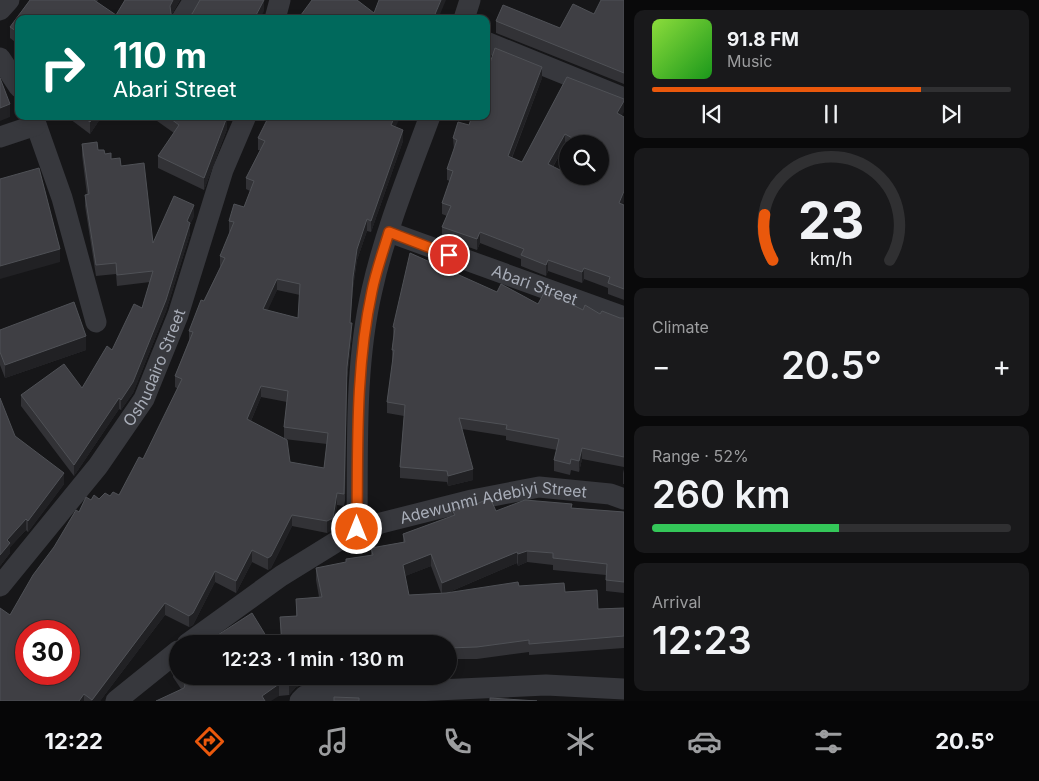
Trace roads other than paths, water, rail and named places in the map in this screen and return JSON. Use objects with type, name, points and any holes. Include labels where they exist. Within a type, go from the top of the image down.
[{"type":"street","points":[[0,10],[9,0]]},
{"type":"street","points":[[185,15],[194,0]]},
{"type":"street","points":[[276,15],[280,0]]},
{"type":"street","points":[[465,15],[470,0]]},
{"type":"street","points":[[490,44],[624,98]]},
{"type":"street","points":[[0,58],[15,81]]},
{"type":"street","name":"Oshudairo Street","points":[[0,586],[98,466],[144,399],[178,315],[223,170],[244,120]]},
{"type":"street","points":[[357,529],[358,433],[362,348],[372,289],[389,232],[429,120]]},
{"type":"street","points":[[0,137],[35,121],[62,198],[96,322]]},
{"type":"street","name":"Abari Street","points":[[389,232],[624,317]]},
{"type":"street","name":"Adewunmi Adebiyi Street","points":[[199,635],[281,576],[357,529],[472,500],[539,487],[610,494],[624,499]]},
{"type":"street","points":[[116,701],[169,658]]},
{"type":"street","points":[[300,701],[304,696],[546,685],[624,689]]}]
